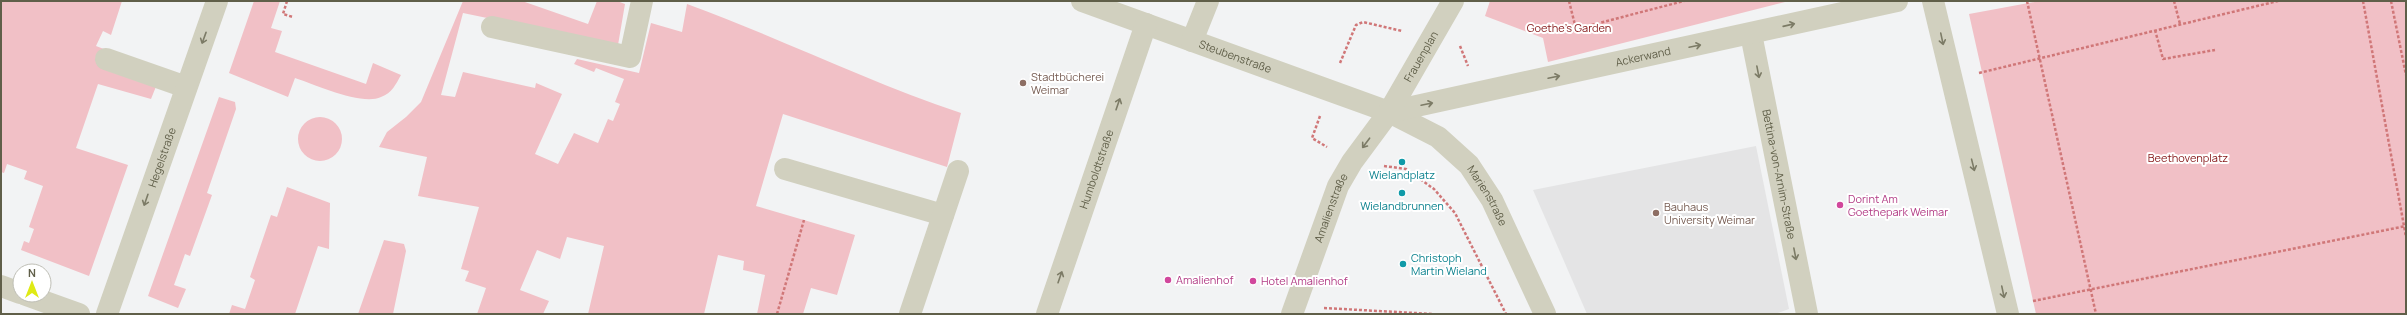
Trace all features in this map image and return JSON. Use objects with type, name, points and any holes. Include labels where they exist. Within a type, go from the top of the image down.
[{"type":"street","name":"Hegelstraße","points":[[107,314],[217,1]]},
{"type":"street","points":[[492,27],[630,57],[642,1]]},
{"type":"street","name":"Steubenstraße","points":[[1082,1],[1389,112]]},
{"type":"street","points":[[1192,41],[1208,1]]},
{"type":"street","name":"Frauenplan","points":[[1389,112],[1453,1]]},
{"type":"street","name":"Ackerwand","points":[[1389,112],[1897,1]]},
{"type":"street","points":[[1933,1],[2008,314]]},
{"type":"street","name":"Humboldtstraße","points":[[1047,314],[1146,24]]},
{"type":"street","name":"Bettina-von-Arnim-Straße","points":[[1751,34],[1807,314]]},
{"type":"street","points":[[106,58],[186,87]]},
{"type":"street","name":"Amalienstraße","points":[[1294,309],[1338,186],[1352,162],[1389,112]]},
{"type":"street","name":"Marienstraße","points":[[1389,112],[1438,137],[1470,165],[1492,200],[1545,314]]},
{"type":"street","points":[[785,169],[943,215]]},
{"type":"street","points":[[910,314],[958,171]]},
{"type":"street","points":[[1,286],[12,290]]},
{"type":"street","points":[[48,303],[79,314]]},
{"type":"path","points":[[287,1],[283,14],[293,17]]},
{"type":"path","points":[[1569,1],[1576,29],[1684,1]]},
{"type":"path","points":[[2027,1],[2096,314]]},
{"type":"path","points":[[2174,1],[2180,24]]},
{"type":"path","points":[[1972,75],[2040,57],[2278,1]]},
{"type":"path","points":[[2363,1],[2406,237]]},
{"type":"path","points":[[2392,1],[2406,75]]},
{"type":"path","points":[[2155,30],[2163,59],[2216,50]]},
{"type":"path","points":[[1352,162],[1406,169],[1434,189],[1455,213],[1506,314]]},
{"type":"path","points":[[777,314],[804,220]]},
{"type":"path","points":[[2032,302],[2405,226]]},
{"type":"path","points":[[1294,309],[1311,307],[1433,314]]},
{"type":"shaded area","name":"Bauhaus University Weimar","points":[[1756,146],[1789,309],[1775,314],[1587,314],[1533,190]]},
{"type":"green space","points":[[1,1],[122,1],[111,35],[103,31],[96,46],[109,51],[157,84],[151,99],[98,84],[76,148],[128,165],[89,276],[21,250],[24,241],[29,243],[34,229],[29,227],[43,186],[24,179],[27,171],[7,164],[4,173],[1,172]]},
{"type":"green space","points":[[254,1],[280,1],[271,28],[282,31],[275,52],[366,84],[373,63],[401,75],[393,88],[385,95],[373,99],[362,99],[339,94],[295,78],[288,97],[229,73]]},
{"type":"green space","points":[[463,1],[522,1],[588,24],[597,1],[617,1],[625,4],[618,45],[463,13],[441,95],[455,97],[463,72],[535,88],[536,83],[562,94],[535,154],[558,164],[574,133],[598,143],[608,119],[613,121],[620,104],[615,102],[624,79],[596,68],[594,72],[574,64],[577,59],[639,73],[651,23],[682,32],[687,4],[722,17],[892,88],[961,113],[947,167],[783,114],[756,206],[855,235],[837,295],[811,288],[803,314],[757,314],[765,275],[743,270],[744,261],[718,255],[704,314],[588,314],[604,246],[567,237],[560,259],[537,250],[520,290],[549,301],[543,314],[477,314],[486,288],[465,281],[469,271],[461,269],[479,207],[418,196],[427,157],[379,147],[387,132],[406,117],[421,102]]},
{"type":"green space","name":"Goethe's Garden","points":[[1490,1],[1789,1],[1548,62],[1543,38],[1485,16]]},
{"type":"green space","name":"Beethovenplatz","points":[[2040,1],[2406,1],[2406,314],[2036,314],[1969,14]]},
{"type":"green space","points":[[219,97],[235,102],[236,109],[207,193],[212,195],[190,256],[185,254],[174,285],[186,289],[178,308],[148,296]]},
{"type":"green space","points":[[320,117],[332,121],[338,127],[342,139],[338,151],[332,157],[320,161],[308,157],[302,151],[298,139],[302,127],[308,121]]},
{"type":"green space","points":[[287,187],[330,203],[329,249],[318,246],[295,314],[229,314],[232,305],[245,309],[255,280],[250,277],[271,215],[277,217]]},
{"type":"green space","points":[[384,240],[404,244],[406,251],[393,314],[358,314]]},
{"type":"place","name":"Stadtbücherei Weimar","points":[[1023,83]]},
{"type":"place","name":"Wielandplatz","points":[[1402,162]]},
{"type":"place","name":"Wielandbrunnen","points":[[1402,193]]},
{"type":"place","name":"Dorint Am Goethepark Weimar","points":[[1840,205]]},
{"type":"place","name":"Bauhaus University Weimar","points":[[1656,213]]},
{"type":"place","name":"Christoph Martin Wieland","points":[[1403,264]]},
{"type":"place","name":"Amalienhof","points":[[1168,280]]},
{"type":"place","name":"Hotel Amalienhof","points":[[1253,281]]}]
